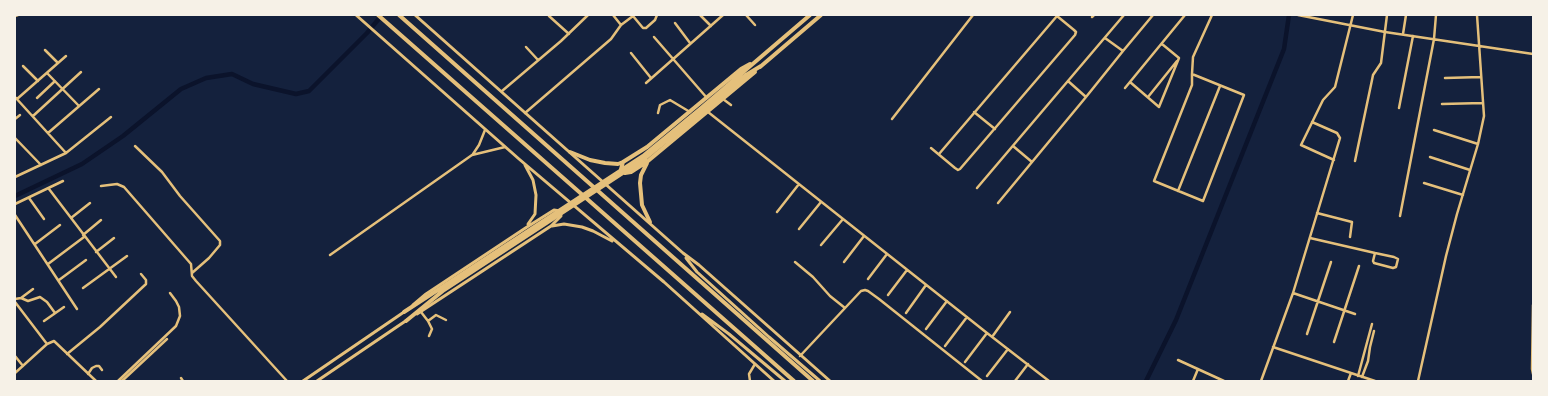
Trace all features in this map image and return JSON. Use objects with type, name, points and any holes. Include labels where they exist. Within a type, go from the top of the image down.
[{"type":"main road","points":[[356,15],[505,147],[664,282],[774,381]]},
{"type":"main road","points":[[378,15],[794,381]]},
{"type":"main road","points":[[415,15],[830,381]]},
{"type":"main road","points":[[623,162],[621,169],[625,173],[631,172],[648,161],[822,15]]},
{"type":"main road","points":[[399,16],[813,381]]},
{"type":"main road","points":[[701,111],[806,16]]},
{"type":"main road","points":[[570,152],[590,160],[605,163],[618,164],[623,162],[647,146],[690,112],[740,69],[756,60]]},
{"type":"main road","points":[[303,381],[404,312],[629,170],[746,75],[761,66]]},
{"type":"main road","points":[[648,161],[640,175],[640,183],[642,205],[650,222]]},
{"type":"main road","points":[[524,162],[533,180],[536,195],[535,214],[526,227]]},
{"type":"main road","points":[[317,381],[551,226],[561,216],[560,210],[554,210],[526,227],[426,294],[404,312]]},
{"type":"main road","points":[[551,226],[564,224],[582,227],[619,245]]},
{"type":"main road","points":[[683,253],[698,272],[820,381]]},
{"type":"main road","points":[[406,321],[435,297],[490,258]]},
{"type":"main road","points":[[693,308],[729,334],[785,381]]},
{"type":"street","points":[[502,92],[588,15]]},
{"type":"street","points":[[613,15],[621,24]]},
{"type":"street","points":[[525,113],[611,39],[621,24],[634,16],[643,28],[646,28],[655,20],[657,15]]},
{"type":"street","points":[[700,15],[711,26]]},
{"type":"street","points":[[646,83],[723,15]]},
{"type":"street","points":[[746,15],[754,25]]},
{"type":"street","points":[[892,119],[973,15]]},
{"type":"street","points":[[931,148],[958,170],[960,169],[1076,32],[1057,15],[939,154]]},
{"type":"street","points":[[977,188],[1124,15]]},
{"type":"street","points":[[998,203],[1153,15]]},
{"type":"street","points":[[1125,88],[1185,15]]},
{"type":"street","points":[[1192,74],[1244,95],[1203,201],[1154,181],[1192,85],[1192,74],[1193,57],[1212,15]]},
{"type":"street","points":[[1298,15],[1385,32],[1533,54]]},
{"type":"street","points":[[1334,160],[1301,145],[1323,100],[1335,87],[1353,15]]},
{"type":"street","points":[[1355,161],[1373,74],[1381,63],[1388,15]]},
{"type":"street","points":[[1403,34],[1406,15]]},
{"type":"street","points":[[1400,216],[1434,39],[1436,15]]},
{"type":"street","points":[[1418,381],[1446,256],[1478,144],[1484,116],[1477,15]]},
{"type":"street","points":[[550,16],[569,34]]},
{"type":"street","points":[[675,23],[690,43]]},
{"type":"street","points":[[654,36],[707,98]]},
{"type":"street","points":[[1399,108],[1413,36]]},
{"type":"street","points":[[1105,38],[1123,51]]},
{"type":"street","points":[[1162,44],[1179,58]]},
{"type":"street","points":[[526,47],[538,60]]},
{"type":"street","points":[[45,50],[58,63]]},
{"type":"street","points":[[631,53],[651,78]]},
{"type":"street","points":[[66,56],[16,98],[66,153]]},
{"type":"street","points":[[1130,82],[1159,107],[1179,58]]},
{"type":"street","points":[[1148,97],[1179,58]]},
{"type":"street","points":[[23,66],[38,81]]},
{"type":"street","points":[[33,116],[81,72]]},
{"type":"street","points":[[47,73],[79,106]]},
{"type":"street","points":[[1445,78],[1481,76]]},
{"type":"street","points":[[37,98],[55,81]]},
{"type":"street","points":[[1068,81],[1086,97]]},
{"type":"street","points":[[1178,191],[1221,85]]},
{"type":"street","points":[[48,133],[99,89]]},
{"type":"street","points":[[724,99],[731,105]]},
{"type":"street","points":[[658,113],[660,106],[670,100],[690,112]]},
{"type":"street","points":[[1442,104],[1484,104]]},
{"type":"street","points":[[708,112],[1049,381]]},
{"type":"street","points":[[974,112],[995,129]]},
{"type":"street","points":[[15,119],[20,115]]},
{"type":"street","points":[[16,175],[66,153],[111,117]]},
{"type":"street","points":[[1261,381],[1293,293],[1340,138],[1337,133],[1312,122]]},
{"type":"street","points":[[330,255],[472,155],[479,145],[485,129]]},
{"type":"street","points":[[1434,130],[1478,144]]},
{"type":"street","points":[[15,138],[41,165]]},
{"type":"street","points":[[135,146],[162,172],[180,196],[220,241],[220,245],[209,258],[192,273]]},
{"type":"street","points":[[1013,146],[1032,162]]},
{"type":"street","points":[[472,155],[505,147]]},
{"type":"street","points":[[1430,157],[1470,170]]},
{"type":"street","points":[[15,204],[63,181]]},
{"type":"street","points":[[1424,183],[1463,195]]},
{"type":"street","points":[[101,186],[117,184],[124,187],[191,264],[192,276],[287,381]]},
{"type":"street","points":[[777,212],[799,184]]},
{"type":"street","points":[[49,188],[116,277]]},
{"type":"street","points":[[29,198],[44,220]]},
{"type":"street","points":[[799,229],[821,202]]},
{"type":"street","points":[[70,218],[90,203]]},
{"type":"street","points":[[1317,213],[1352,222],[1350,237]]},
{"type":"street","points":[[15,215],[77,309]]},
{"type":"street","points":[[821,245],[843,219]]},
{"type":"street","points":[[48,264],[101,220]]},
{"type":"street","points":[[35,244],[60,225]]},
{"type":"street","points":[[844,262],[864,236]]},
{"type":"street","points":[[96,252],[114,238]]},
{"type":"street","points":[[1310,238],[1397,258],[1396,267],[1393,268],[1374,263],[1375,253]]},
{"type":"street","points":[[868,279],[887,254]]},
{"type":"street","points":[[83,288],[127,256]]},
{"type":"street","points":[[59,280],[86,260]]},
{"type":"street","points":[[795,262],[813,277],[830,296],[846,308]]},
{"type":"street","points":[[1307,334],[1331,262]]},
{"type":"street","points":[[1334,342],[1359,266]]},
{"type":"street","points":[[888,295],[907,270]]},
{"type":"street","points":[[67,354],[146,284],[146,280],[141,274]]},
{"type":"street","points":[[906,313],[926,285]]},
{"type":"street","points":[[33,289],[15,301],[47,344]]},
{"type":"street","points":[[800,356],[861,291],[868,291],[982,381]]},
{"type":"street","points":[[118,381],[176,326],[180,316],[179,307],[170,293]]},
{"type":"street","points":[[1293,293],[1355,314]]},
{"type":"street","points":[[21,298],[28,301],[40,297],[47,302],[55,313]]},
{"type":"street","points":[[926,329],[947,301]]},
{"type":"street","points":[[1533,305],[1533,374]]},
{"type":"street","points":[[44,321],[64,307]]},
{"type":"street","points":[[421,312],[432,329],[428,336]]},
{"type":"street","points":[[992,337],[1010,312]]},
{"type":"street","points":[[428,321],[436,315],[446,320]]},
{"type":"street","points":[[945,346],[967,317]]},
{"type":"street","points":[[1360,376],[1372,324]]},
{"type":"street","points":[[1360,376],[1368,361],[1374,331]]},
{"type":"street","points":[[965,362],[987,333]]},
{"type":"street","points":[[122,381],[167,339]]},
{"type":"street","points":[[15,373],[47,344],[54,341],[96,381]]},
{"type":"street","points":[[1274,347],[1375,381]]},
{"type":"street","points":[[987,376],[1008,349]]},
{"type":"street","points":[[15,356],[23,366]]},
{"type":"street","points":[[1178,360],[1224,381]]},
{"type":"street","points":[[750,381],[749,374],[755,364]]},
{"type":"street","points":[[1015,381],[1028,364]]},
{"type":"street","points":[[88,374],[96,366],[99,366],[102,370]]},
{"type":"street","points":[[1193,381],[1198,369]]},
{"type":"street","points":[[1348,381],[1351,373]]},
{"type":"waterway","points":[[15,196],[82,164],[123,136],[181,89],[206,78],[232,74],[253,84],[296,94],[309,91],[367,33],[382,15]]},
{"type":"waterway","points":[[1146,381],[1176,320],[1284,49],[1289,15]]}]
